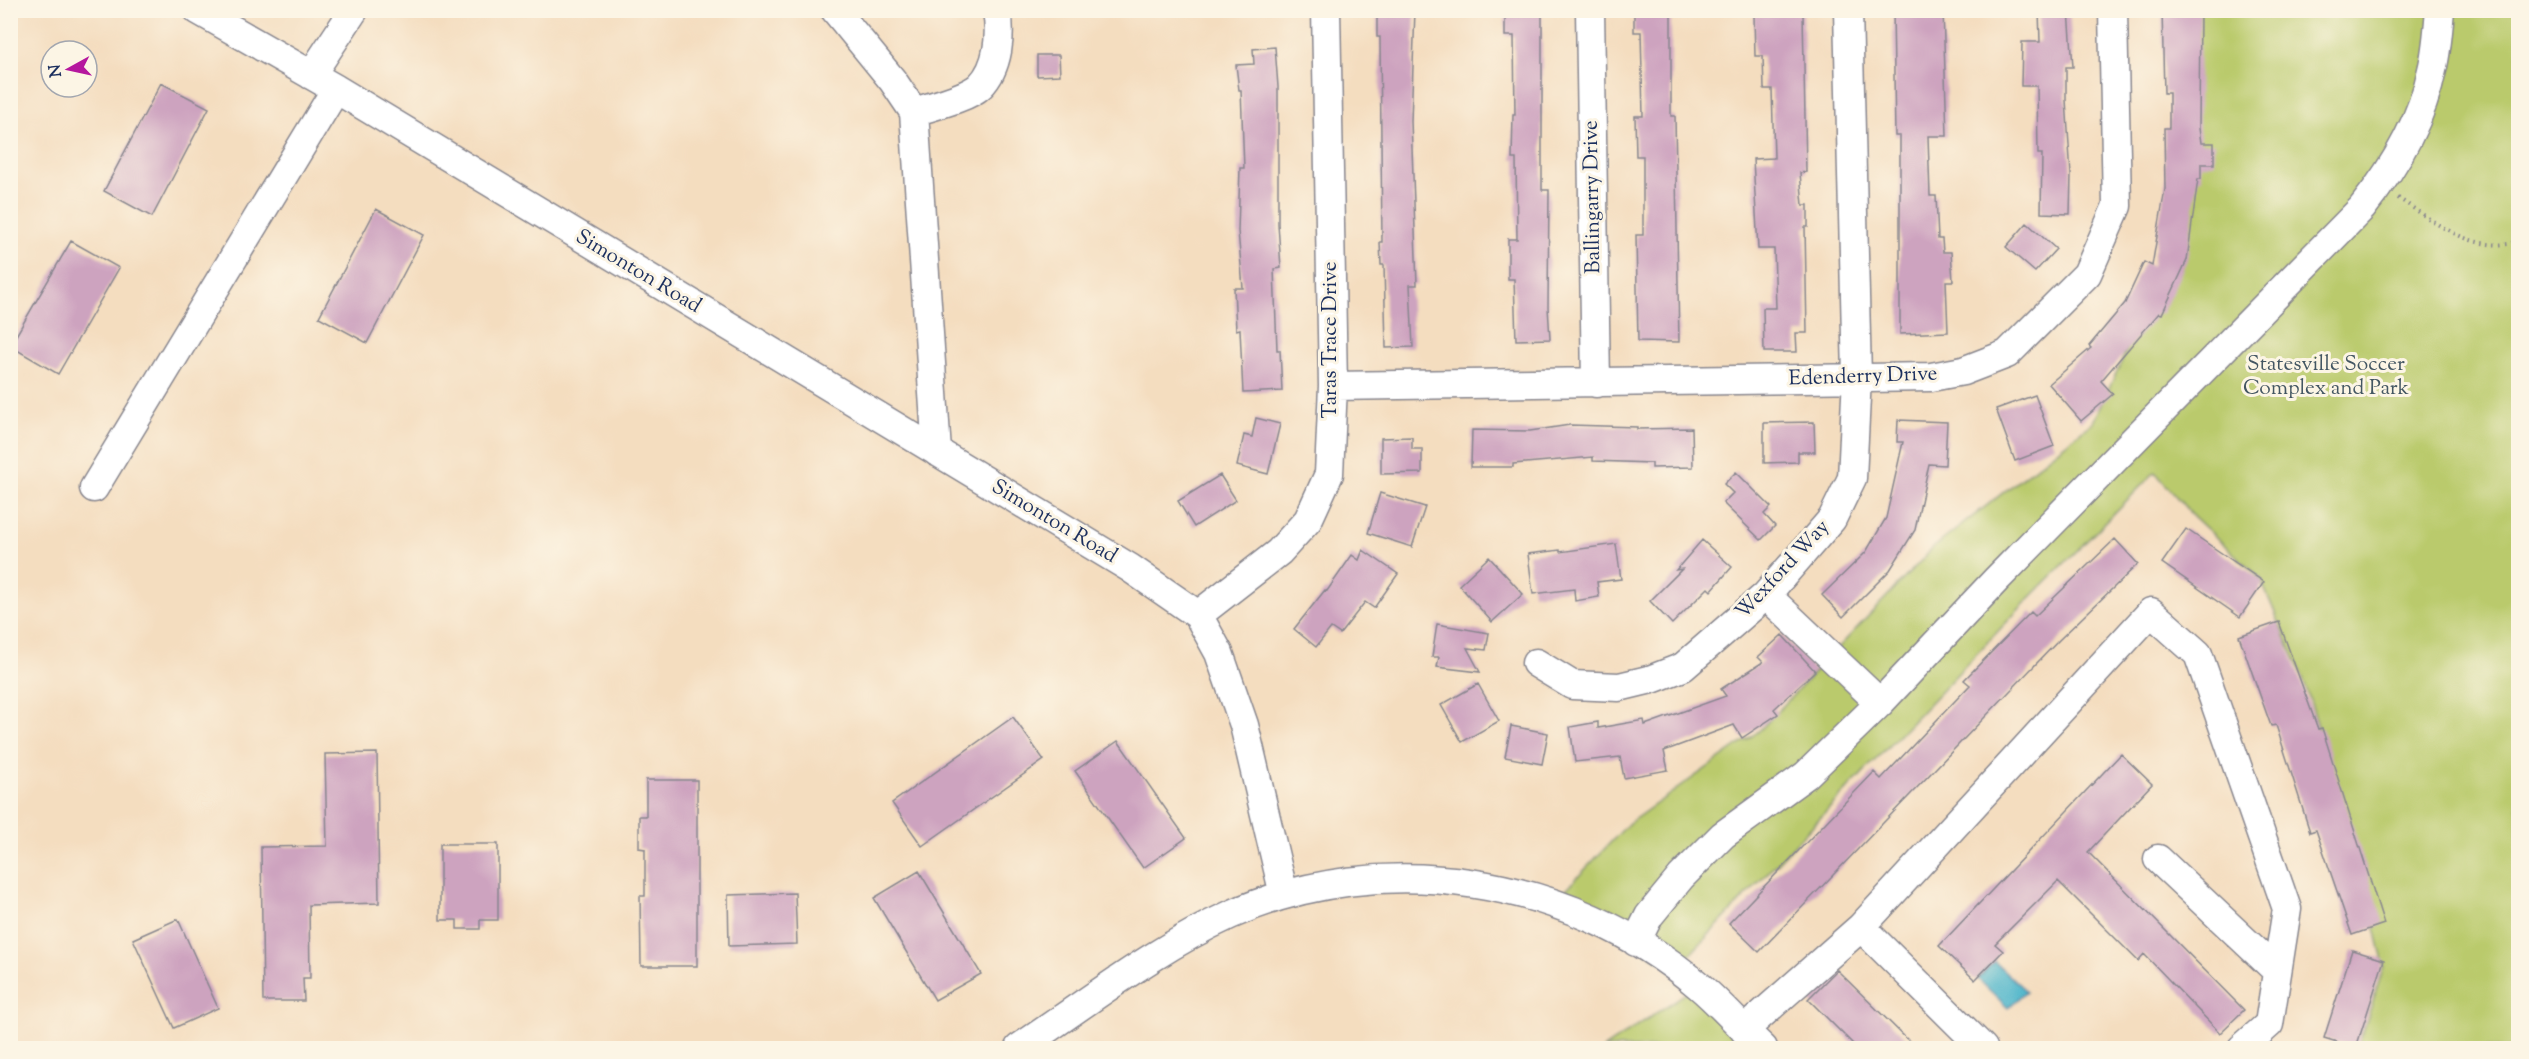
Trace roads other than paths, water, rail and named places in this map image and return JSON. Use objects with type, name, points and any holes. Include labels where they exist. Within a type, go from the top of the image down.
[{"type":"street","name":"Simonton Road","points":[[198,10],[336,89],[1130,568],[1198,615],[1219,653],[1244,725],[1284,895]]},
{"type":"street","points":[[311,75],[354,10]]},
{"type":"street","points":[[835,10],[893,81],[914,112],[937,452]]},
{"type":"street","points":[[914,112],[951,100],[979,86],[996,59],[999,24],[997,10]]},
{"type":"street","name":"Taras Trace Drive","points":[[1198,615],[1279,552],[1308,520],[1329,474],[1333,386],[1326,10]]},
{"type":"street","name":"Ballingarry Drive","points":[[1590,10],[1596,383]]},
{"type":"street","name":"Wexford Way","points":[[1536,663],[1572,685],[1619,687],[1652,679],[1683,667],[1766,596],[1832,519],[1852,478],[1857,377],[1848,10]]},
{"type":"street","name":"Edenderry Drive","points":[[1333,386],[1931,377],[1962,371],[2007,354],[2087,274],[2117,206],[2113,10]]},
{"type":"street","points":[[1636,942],[1649,916],[1681,877],[1723,835],[1806,775],[1880,704],[1996,580],[2362,208],[2380,186],[2399,153],[2423,100],[2432,70],[2440,10]]},
{"type":"street","points":[[94,488],[336,89]]},
{"type":"street","points":[[1766,596],[1880,704]]},
{"type":"street","points":[[1019,1048],[1157,956],[1229,916],[1284,895],[1308,889],[1391,878],[1474,882],[1554,902],[1636,942],[1698,985],[1753,1039],[1861,927],[2151,612],[2198,654],[2287,909],[2269,1024],[2242,1048]]},
{"type":"street","points":[[2158,859],[2277,971]]},
{"type":"street","points":[[1861,927],[1983,1048]]},
{"type":"water","points":[[1994,961],[2026,991],[2008,1008],[1978,979]]},
{"type":"park label","name":"Statesville Soccer Complex and Park","points":[[2326,377]]}]
